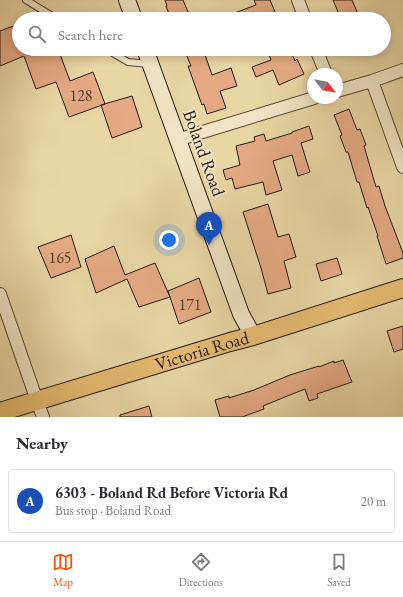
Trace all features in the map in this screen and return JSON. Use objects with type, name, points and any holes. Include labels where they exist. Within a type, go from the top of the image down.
[{"type":"main road","name":"Victoria Road","points":[[0,412],[253,336],[403,288]]},
{"type":"street","points":[[127,0],[131,12]]},
{"type":"street","points":[[298,0],[302,12]]},
{"type":"street","name":"Boland Road","points":[[148,56],[241,314],[253,336]]},
{"type":"street","points":[[319,56],[324,68]]},
{"type":"street","points":[[343,89],[403,70]]},
{"type":"street","points":[[372,81],[403,167]]},
{"type":"street","points":[[178,140],[307,100]]},
{"type":"street","points":[[0,294],[43,417]]},
{"type":"lane","points":[[26,0],[46,12]]},
{"type":"lane","points":[[118,56],[128,62],[151,64]]},
{"type":"building","points":[[165,0],[183,0],[188,12],[168,12]]},
{"type":"building","points":[[254,0],[270,0],[275,12],[237,12],[256,5]]},
{"type":"building","points":[[333,0],[352,0],[357,12],[338,12]]},
{"type":"building","points":[[12,26],[12,56],[24,56],[0,66],[0,31]]},
{"type":"building","points":[[24,56],[61,56],[70,81],[93,72],[105,104],[69,117],[56,82],[36,89]]},
{"type":"building","points":[[187,56],[205,56],[212,75],[231,68],[237,86],[220,91],[226,108],[207,114],[204,104],[202,105],[188,66],[191,66]]},
{"type":"building","points":[[270,56],[293,56],[295,61],[297,59],[304,74],[279,85],[273,70],[256,77],[252,67],[271,60]]},
{"type":"building","points":[[132,96],[142,127],[112,138],[101,105]]},
{"type":"building","points":[[349,109],[357,130],[360,129],[366,145],[364,146],[376,187],[379,186],[403,253],[403,258],[386,264],[368,207],[367,208],[359,182],[357,182],[348,152],[346,152],[340,136],[342,135],[334,115]]},
{"type":"building","points":[[309,126],[313,139],[301,143],[310,172],[298,176],[292,155],[273,161],[282,190],[266,195],[263,182],[235,189],[232,178],[226,180],[223,170],[240,165],[236,146],[255,141],[254,137],[264,134],[266,141]]},
{"type":"building","points":[[268,204],[278,237],[289,234],[296,257],[284,261],[291,288],[268,294],[243,212]]},
{"type":"building","points":[[71,235],[81,267],[51,278],[38,247]]},
{"type":"building","points":[[114,246],[125,275],[155,263],[170,297],[139,307],[127,279],[96,293],[85,259]]},
{"type":"building","points":[[337,258],[342,274],[321,281],[316,264]]},
{"type":"building","points":[[199,278],[211,312],[179,324],[168,291]]},
{"type":"building","points":[[403,326],[403,349],[394,352],[387,331]]},
{"type":"building","points":[[343,360],[352,382],[317,394],[318,398],[309,401],[305,389],[263,406],[264,409],[242,417],[220,417],[215,400],[229,396],[229,398],[254,390],[290,375],[334,361],[334,363]]},
{"type":"building","points":[[149,406],[152,417],[120,417],[120,415]]},
{"type":"place","name":"6303 - Boland Rd Before Victoria Rd","points":[[209,245]]}]
